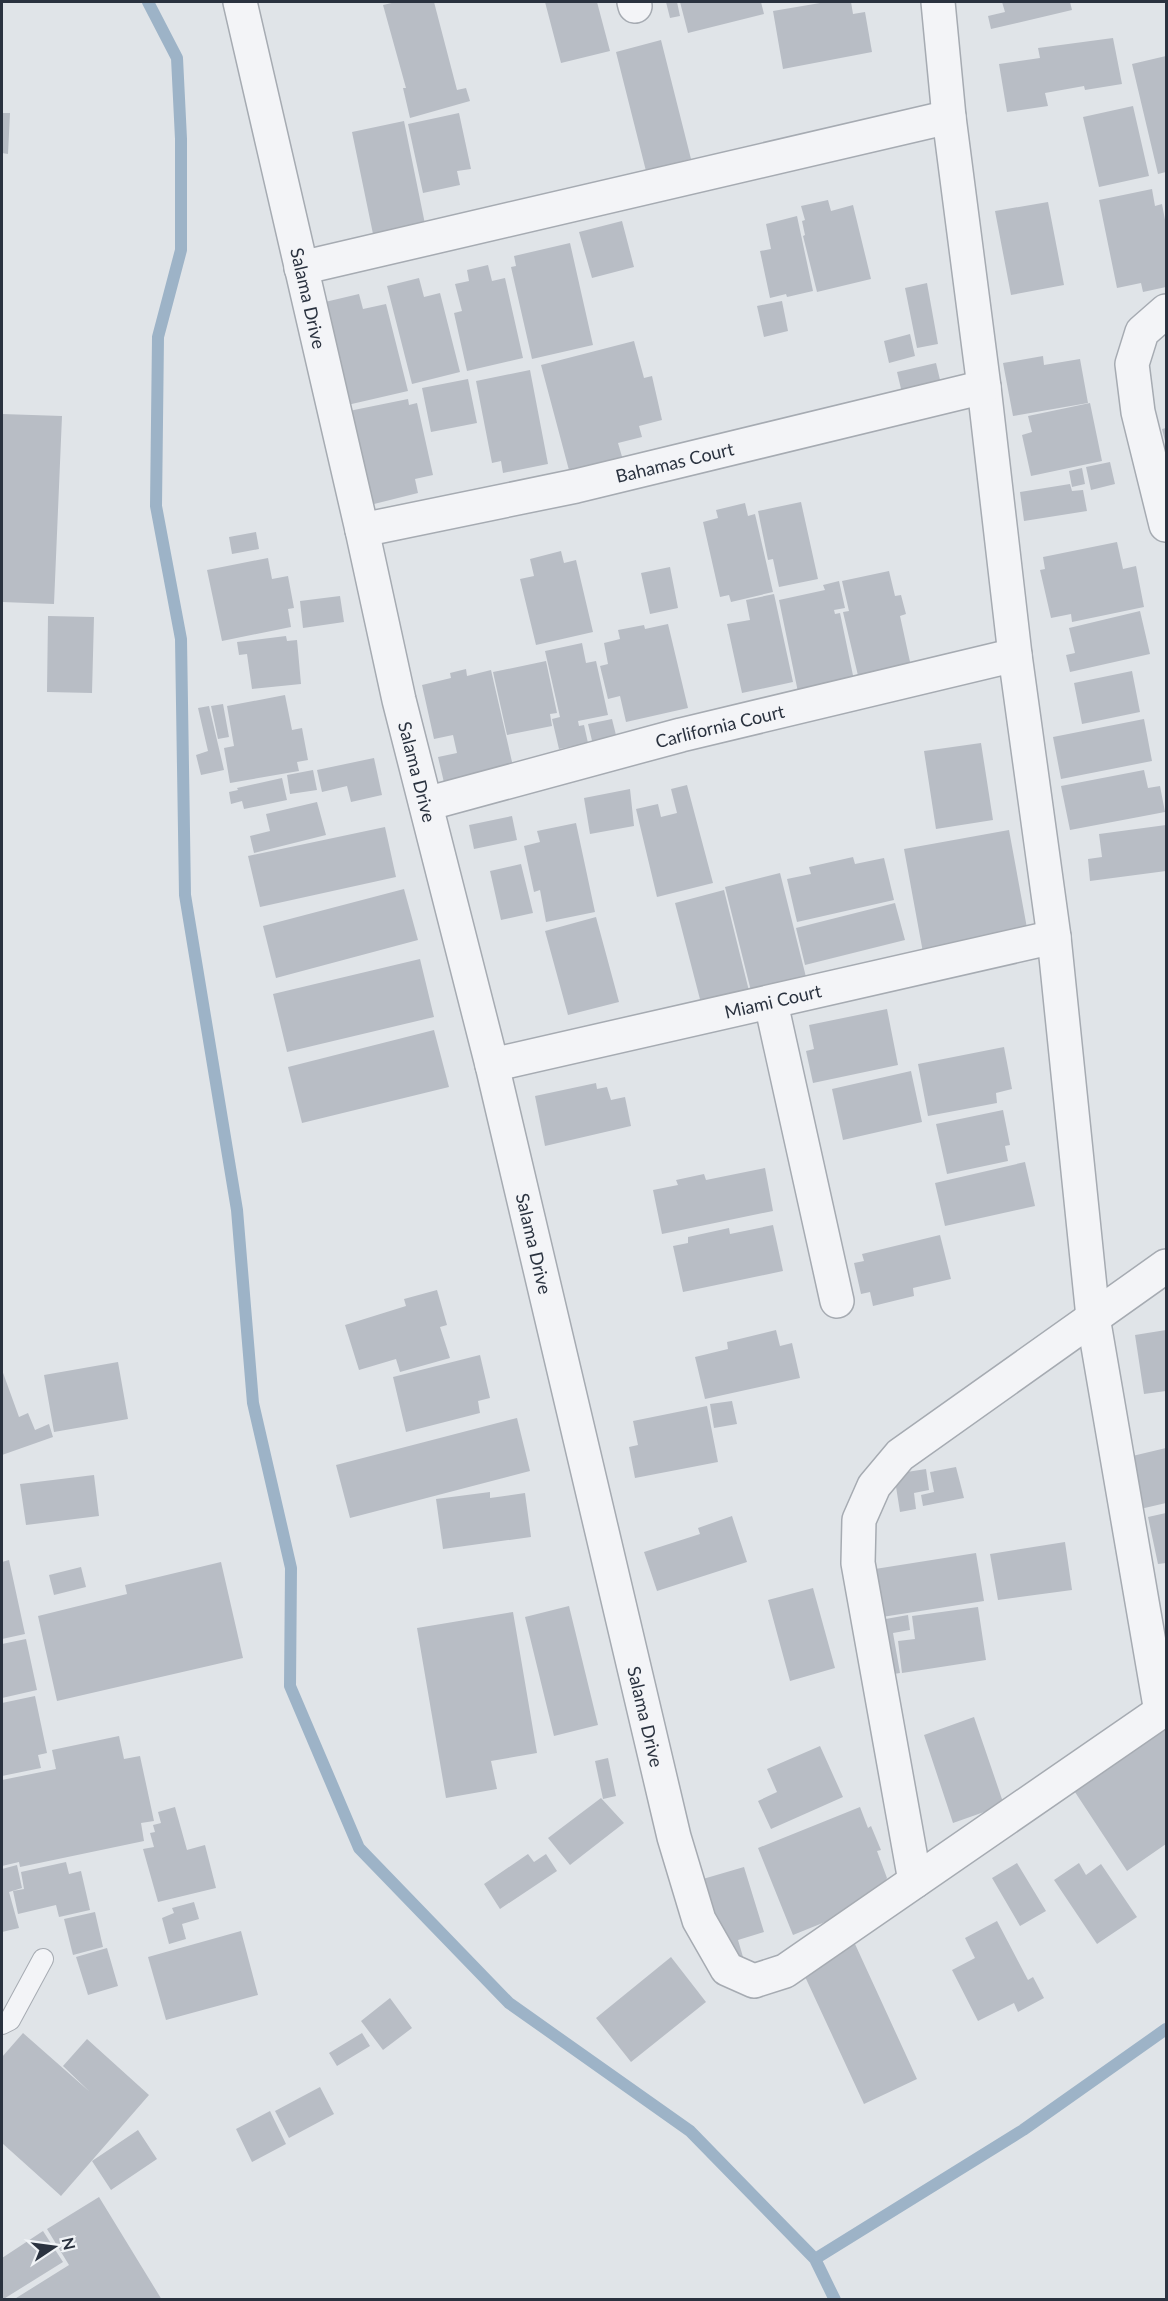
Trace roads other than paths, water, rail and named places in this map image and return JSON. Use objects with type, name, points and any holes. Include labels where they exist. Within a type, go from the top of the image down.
[{"type":"street","name":"Salama Drive","points":[[240,2],[399,700],[492,1065],[674,1837],[699,1920],[727,1969],[754,1981],[785,1971],[1164,1710]]},
{"type":"street","points":[[938,2],[949,117],[984,387],[1015,656],[1054,937],[1093,1317],[1164,1710]]},
{"type":"street","points":[[301,268],[949,117]]},
{"type":"street","points":[[1167,311],[1142,332],[1132,364],[1138,412],[1167,525]]},
{"type":"street","name":"Bahamas Court","points":[[362,530],[576,486],[984,387]]},
{"type":"street","name":"Carlifornia Court","points":[[426,804],[681,735],[1015,656]]},
{"type":"street","name":"Miami Court","points":[[492,1065],[1054,937]]},
{"type":"street","points":[[771,1003],[837,1301]]},
{"type":"street","points":[[915,1881],[858,1563],[859,1520],[874,1486],[900,1455],[1167,1266]]},
{"type":"lane","points":[[2,2024],[10,2020],[43,1959]]},
{"type":"waterway","points":[[148,2],[177,58],[181,139],[181,250],[158,337],[156,506],[181,639],[185,895],[237,1210],[253,1403],[291,1568],[290,1686],[359,1848],[509,2003],[690,2131],[815,2259],[835,2300]]},
{"type":"waterway","points":[[815,2259],[1023,2130],[1166,2029]]}]
